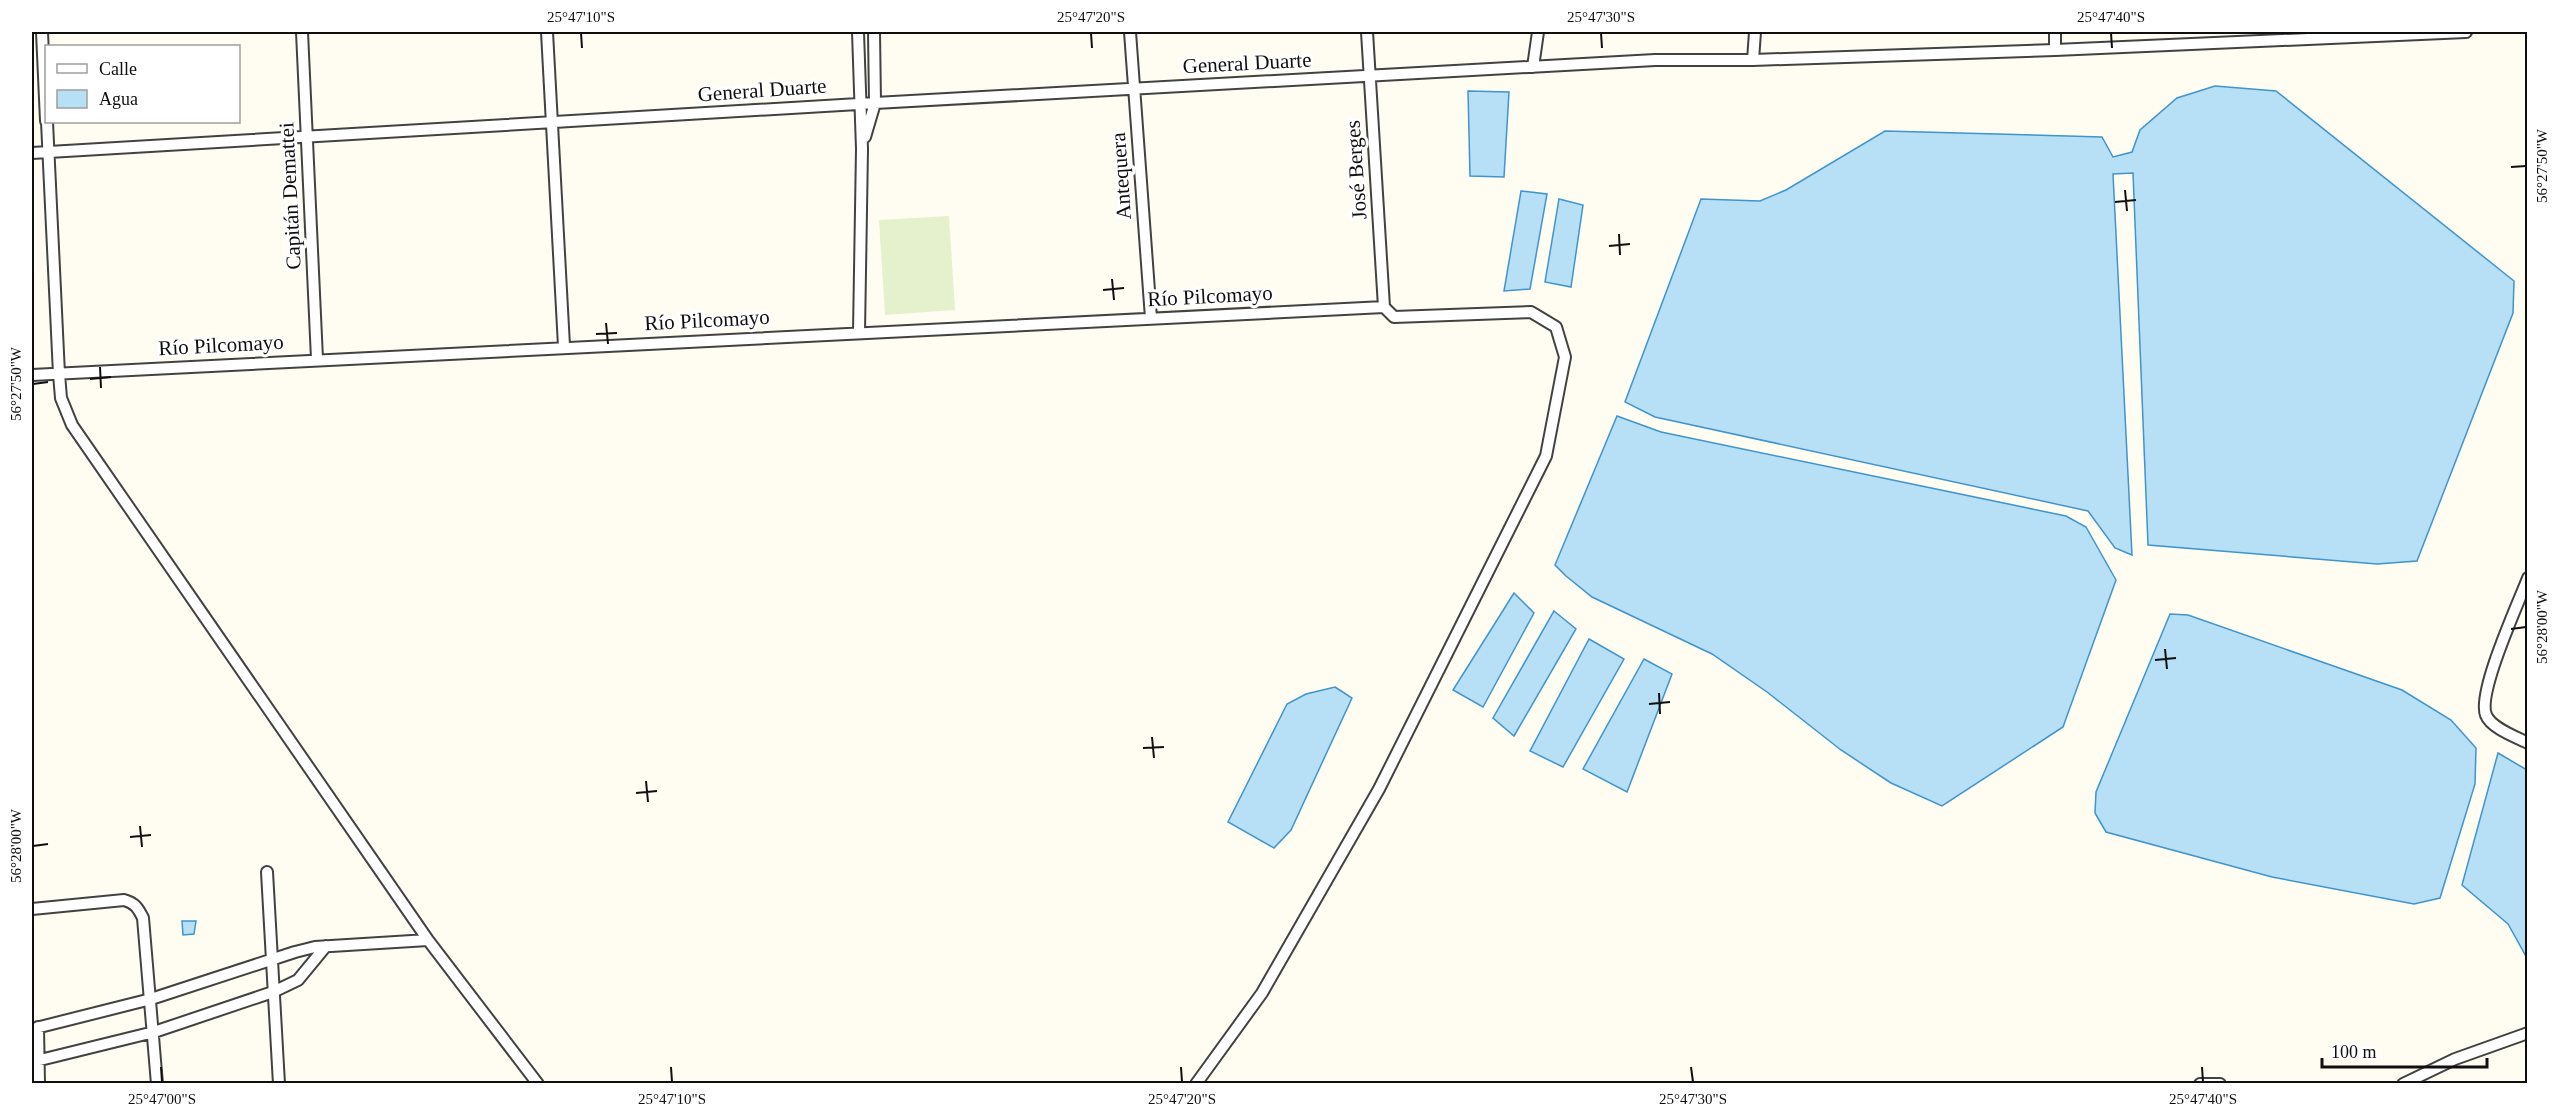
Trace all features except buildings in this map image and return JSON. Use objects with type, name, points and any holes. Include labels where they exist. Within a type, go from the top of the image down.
[{"type":"street","points":[[42,32],[45,99]]},
{"type":"street","name":"Capitán Demattei","points":[[302,32],[317,359]]},
{"type":"street","points":[[548,32],[564,346]]},
{"type":"street","points":[[858,32],[862,149],[859,332]]},
{"type":"street","points":[[862,149],[875,103],[874,32]]},
{"type":"street","name":"Antequera","points":[[1130,32],[1150,318]]},
{"type":"street","name":"José Berges","points":[[1367,32],[1384,307]]},
{"type":"street","points":[[1533,67],[1538,32]]},
{"type":"street","points":[[1753,60],[1755,32]]},
{"type":"street","points":[[2055,32],[2055,50]]},
{"type":"street","name":"General Duarte","points":[[32,153],[1655,60],[1753,60],[2055,50],[2323,35],[2466,32]]},
{"type":"street","points":[[46,123],[61,398],[72,425],[428,940],[538,1083]]},
{"type":"street","points":[[1196,1083],[1263,993],[1379,789],[1546,456],[1565,357],[1556,327],[1531,312],[1394,317],[1384,307]]},
{"type":"street","name":"Río Pilcomayo","points":[[32,375],[564,346],[1384,307]]},
{"type":"street","points":[[2528,579],[2485,691],[2485,714],[2490,722],[2528,743]]},
{"type":"street","points":[[267,872],[279,1083]]},
{"type":"street","points":[[32,909],[124,900],[133,903],[143,918],[157,1083]]},
{"type":"street","points":[[39,1083],[35,1062],[35,1028],[151,999],[295,952],[326,946],[428,940]]},
{"type":"street","points":[[35,1062],[154,1032],[273,992],[298,980],[326,946]]},
{"type":"street","points":[[2403,1083],[2455,1059],[2528,1033]]},
{"type":"street","points":[[2200,1083],[2220,1083]]},
{"type":"green space","points":[[949,216],[955,310],[885,315],[879,220]]},
{"type":"water","points":[[2215,86],[2276,91],[2514,281],[2513,313],[2417,561],[2377,564],[2148,545],[2133,173],[2113,174],[2132,555],[2115,548],[2088,511],[1655,417],[1625,402],[1701,199],[1760,201],[1786,190],[1885,131],[2102,137],[2113,157],[2132,152],[2140,130],[2177,98]]},
{"type":"water","points":[[1468,91],[1509,92],[1504,177],[1470,176]]},
{"type":"water","points":[[1521,191],[1547,194],[1530,289],[1504,291]]},
{"type":"water","points":[[1559,199],[1583,205],[1571,287],[1545,282]]},
{"type":"water","points":[[1617,416],[1661,432],[2066,516],[2086,527],[2116,580],[2063,727],[1942,806],[1891,783],[1841,750],[1767,692],[1712,654],[1592,597],[1555,565]]},
{"type":"water","points":[[1514,593],[1534,613],[1483,707],[1453,690]]},
{"type":"water","points":[[1554,611],[1576,629],[1514,736],[1493,718]]},
{"type":"water","points":[[2170,614],[2188,615],[2402,690],[2451,720],[2476,748],[2475,784],[2440,898],[2414,904],[2272,877],[2106,832],[2095,813],[2096,792]]},
{"type":"water","points":[[1589,639],[1624,659],[1563,767],[1530,751]]},
{"type":"water","points":[[1644,659],[1672,674],[1627,792],[1583,769]]},
{"type":"water","points":[[1335,687],[1352,698],[1291,830],[1274,848],[1228,822],[1287,704],[1306,694]]},
{"type":"water","points":[[2498,753],[2527,770],[2527,958],[2508,924],[2462,885]]},
{"type":"water","points":[[182,921],[196,921],[194,934],[183,935]]}]
